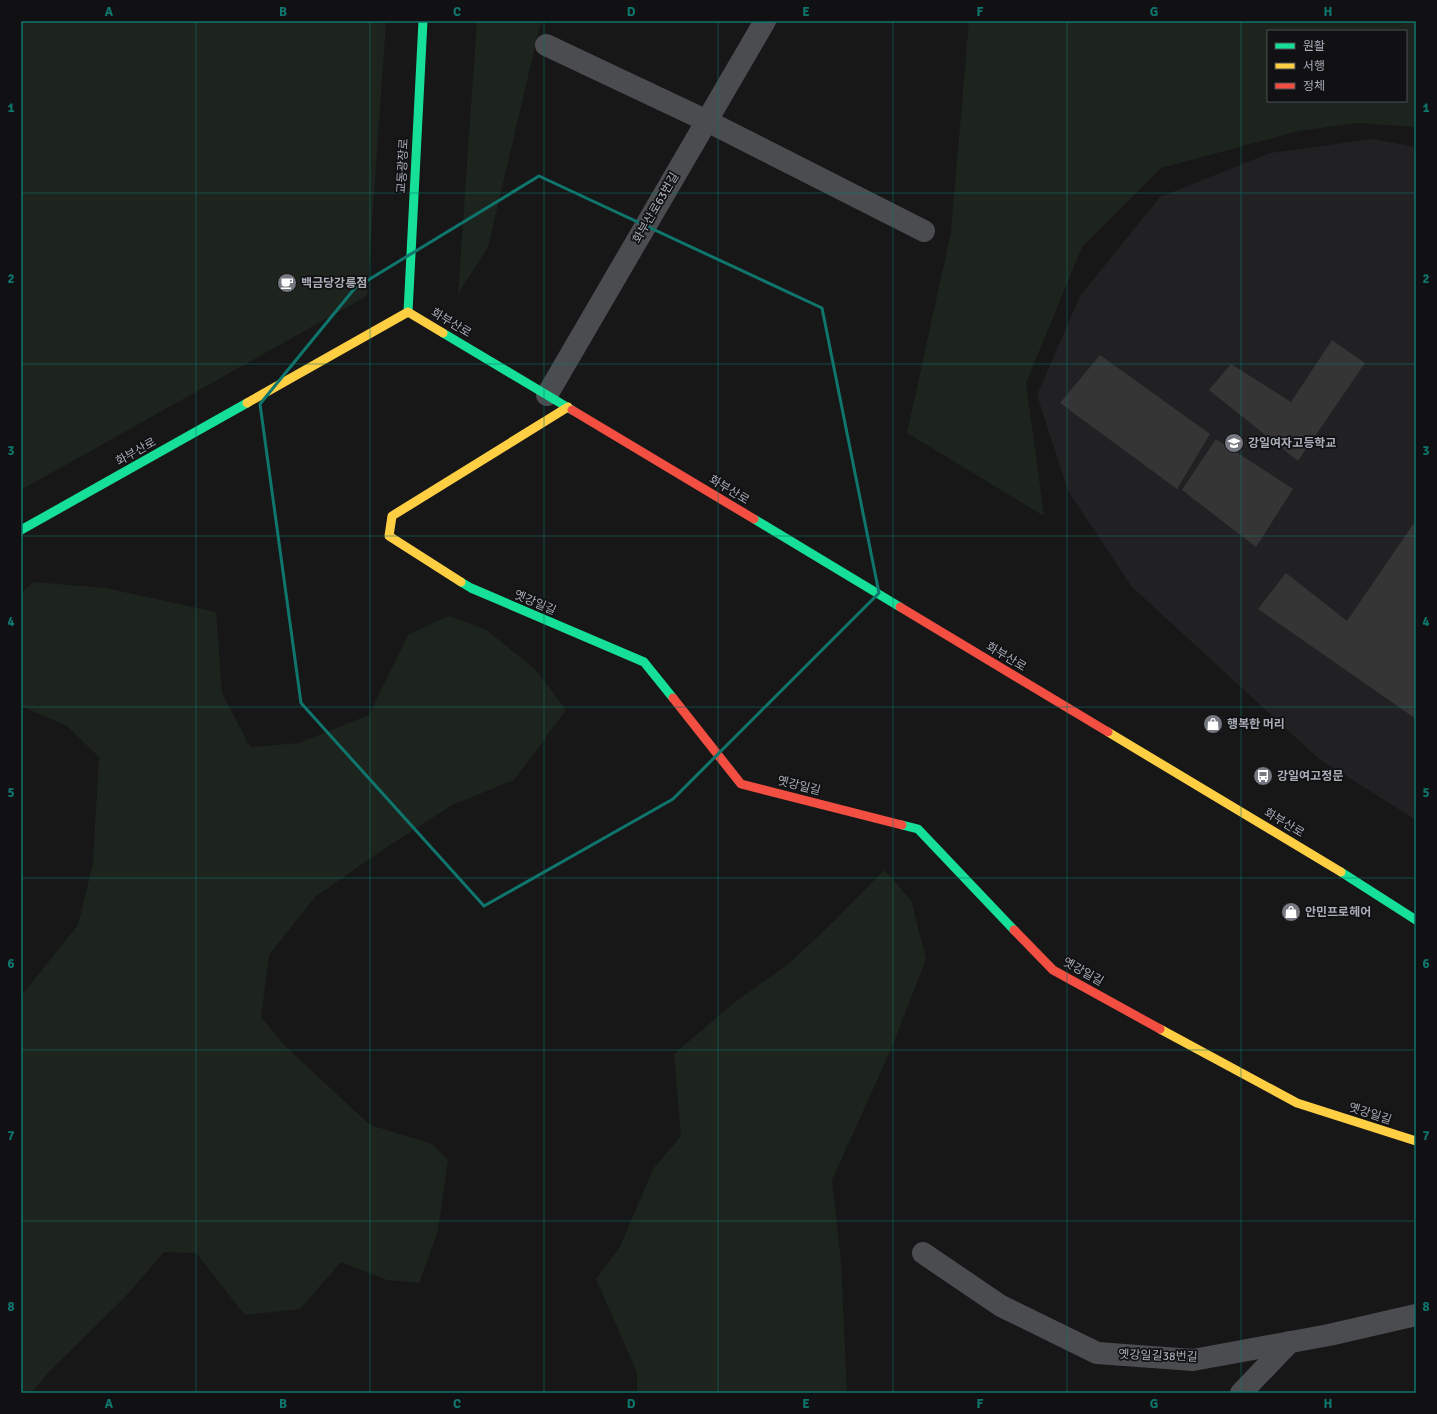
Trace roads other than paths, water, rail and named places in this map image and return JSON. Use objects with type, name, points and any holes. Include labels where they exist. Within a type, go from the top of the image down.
[{"type":"street","name":"교동광장로","points":[[408,312],[423,21]]},
{"type":"street","name":"화부산로63번길","points":[[547,395],[765,21]]},
{"type":"street","points":[[546,45],[707,121],[924,232]]},
{"type":"street","name":"화부산로","points":[[21,530],[408,312],[1319,858],[1416,920]]},
{"type":"street","name":"옛강일길","points":[[568,408],[392,516],[389,536],[471,588],[644,662],[741,784],[918,829],[1053,970],[1297,1103],[1416,1141]]},
{"type":"street","name":"옛강일길38번길","points":[[923,1254],[1001,1306],[1097,1353],[1193,1360],[1329,1335],[1416,1315]]},
{"type":"street","points":[[1241,1393],[1290,1342]]},
{"type":"place","name":"백금당강릉점","points":[[287,283]]},
{"type":"place","name":"강일여자고등학교","points":[[1234,443]]},
{"type":"place","name":"행복한 머리","points":[[1213,724]]},
{"type":"place","name":"강일여고정문","points":[[1263,776]]},
{"type":"place","name":"안민프로헤어","points":[[1291,912]]}]
